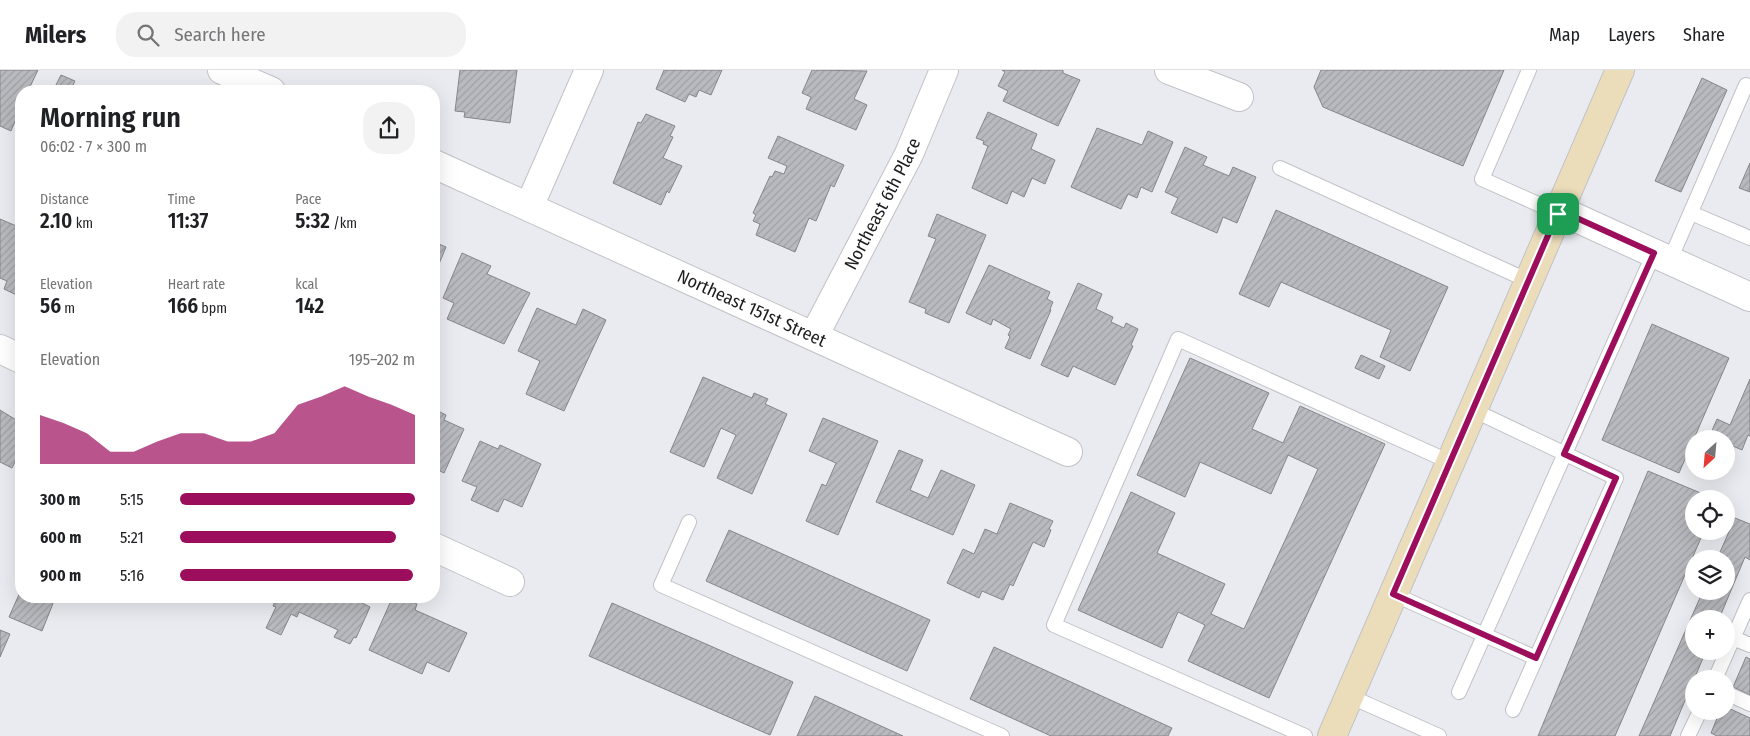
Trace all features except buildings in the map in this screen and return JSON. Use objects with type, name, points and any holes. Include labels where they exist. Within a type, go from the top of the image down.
[{"type":"main road","points":[[1332,736],[1620,70]]},
{"type":"street","points":[[222,70],[258,81]]},
{"type":"street","points":[[529,207],[589,70]]},
{"type":"street","name":"Northeast 6th Place","points":[[814,336],[909,154],[944,70]]},
{"type":"street","points":[[1181,72],[1239,97]]},
{"type":"street","name":"Northeast 151st Street","points":[[440,167],[1068,452]]},
{"type":"street","points":[[1559,212],[1750,297]]},
{"type":"street","points":[[0,349],[15,356]]},
{"type":"street","points":[[440,550],[510,582]]},
{"type":"lane","points":[[1529,70],[1482,179],[1559,212]]},
{"type":"lane","points":[[1459,692],[1564,454],[1662,257],[1691,213],[1746,85]]},
{"type":"lane","points":[[1280,168],[1529,281]]},
{"type":"lane","points":[[1691,213],[1750,238]]},
{"type":"lane","points":[[1305,736],[1054,625],[1178,339],[1450,462]]},
{"type":"lane","points":[[1473,410],[1616,478],[1513,710]]},
{"type":"lane","points":[[689,522],[661,585],[1002,736]]},
{"type":"lane","points":[[1393,594],[1536,658]]},
{"type":"lane","points":[[1735,634],[1750,600]]},
{"type":"lane","points":[[1735,639],[1750,645]]},
{"type":"lane","points":[[1349,696],[1438,736]]},
{"type":"lane","points":[[1735,697],[1750,704]]},
{"type":"lane","points":[[1689,736],[1696,720]]},
{"type":"route","points":[[1559,210],[1654,253],[1564,454],[1616,478],[1536,658],[1393,594],[1558,214],[1559,210]]}]
